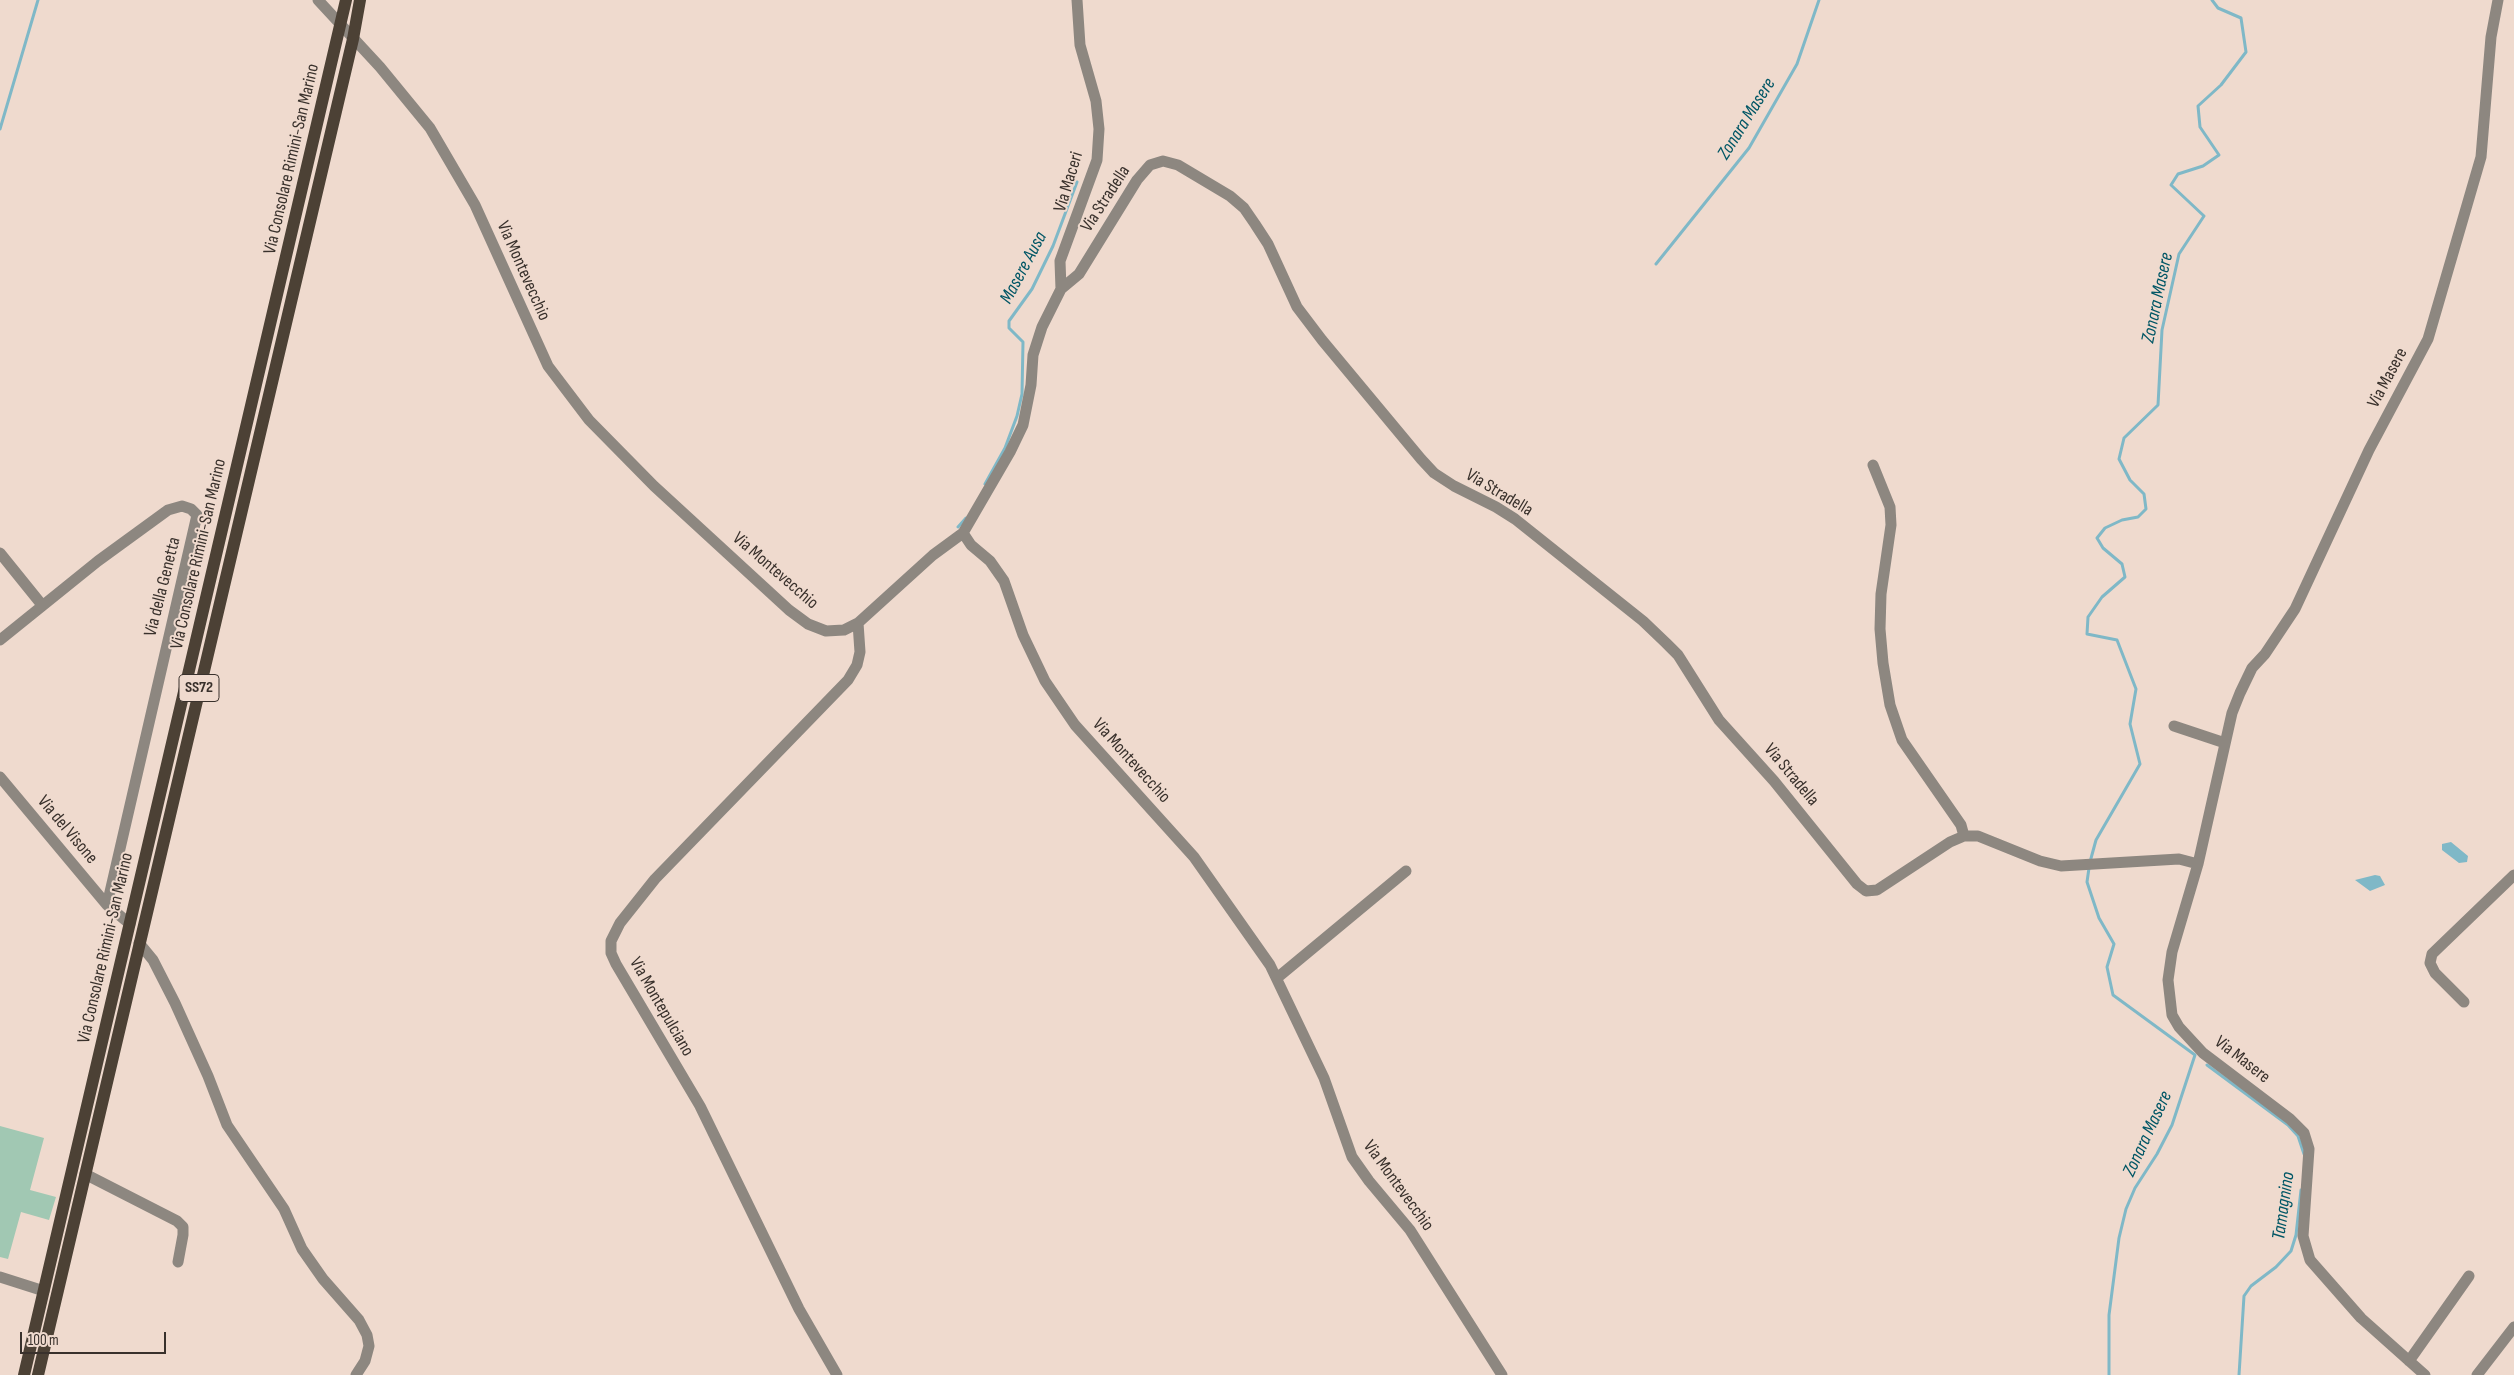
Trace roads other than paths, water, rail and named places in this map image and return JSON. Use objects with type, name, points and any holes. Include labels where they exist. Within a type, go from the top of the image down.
[{"type":"main road","name":"Via Consolare Rimini-San Marino","points":[[24,1375],[346,0]]},
{"type":"main road","name":"Via Consolare Rimini-San Marino","points":[[38,1375],[353,39],[360,0]]},
{"type":"street","name":"Via Montevecchio","points":[[318,0],[380,67],[430,128],[474,205],[548,366],[589,420],[654,486],[789,610],[808,624],[826,631],[844,630],[858,623],[933,555],[963,533],[971,545],[990,561],[1004,581],[1024,635],[1045,681],[1075,725],[1194,857],[1245,928],[1277,978],[1324,1078],[1352,1156],[1369,1181],[1410,1230],[1502,1375]]},
{"type":"street","name":"Via Maceri","points":[[963,533],[1010,452],[1022,425],[1030,385],[1033,355],[1042,328],[1061,289],[1060,261],[1097,160],[1099,129],[1096,100],[1080,45],[1077,0]]},
{"type":"street","name":"Via Masere","points":[[2425,1375],[2361,1318],[2310,1260],[2303,1236],[2309,1149],[2304,1133],[2290,1119],[2203,1053],[2179,1027],[2172,1015],[2168,980],[2172,952],[2198,864],[2232,713],[2248,676],[2295,609],[2369,450],[2428,339],[2482,157],[2491,36],[2498,0]]},
{"type":"street","name":"Via Stradella","points":[[1061,289],[1079,274],[1137,180],[1150,165],[1163,161],[1178,166],[1216,186],[1244,208],[1268,244],[1302,314],[1365,395],[1427,466],[1454,486],[1496,507],[1515,519],[1643,621],[1666,643],[1678,655],[1719,720],[1774,781],[1857,884],[1866,891],[1878,890],[1950,842],[1964,836]]},
{"type":"street","points":[[1873,465],[1890,507],[1891,525],[1882,577],[1880,629],[1890,706],[1902,740],[1961,825],[1964,836],[1978,836],[2040,861],[2061,866],[2179,859],[2198,864]]},
{"type":"street","name":"Via della Genetta","points":[[0,640],[42,605],[168,510],[182,506],[191,509],[197,515],[106,905]]},
{"type":"street","points":[[0,553],[42,605]]},
{"type":"street","name":"Via Montepulciano","points":[[837,1375],[799,1309],[700,1106],[616,964],[611,953],[611,941],[620,923],[655,879],[848,680],[857,665],[860,652],[858,623]]},
{"type":"street","points":[[2174,726],[2225,743]]},
{"type":"street","name":"Via del Visone","points":[[0,777],[106,905],[130,924]]},
{"type":"street","points":[[1277,978],[1406,871]]},
{"type":"street","points":[[2464,1002],[2435,973],[2430,963],[2432,954],[2514,875]]},
{"type":"street","name":"Via Consolare Rimini-San Marino","points":[[139,943],[153,960],[175,1003],[235,1138],[284,1209],[302,1249],[323,1279],[359,1320],[367,1335],[368,1346],[365,1361],[356,1375]]},
{"type":"street","points":[[85,1174],[177,1221],[183,1227],[178,1262]]},
{"type":"street","points":[[2409,1361],[2469,1276]]},
{"type":"street","points":[[0,1277],[44,1290]]},
{"type":"street","points":[[2477,1375],[2514,1327]]},
{"type":"water","points":[[2451,842],[2468,856],[2467,862],[2459,863],[2442,850],[2442,844]]},
{"type":"water","points":[[2375,875],[2380,876],[2385,885],[2370,891],[2355,880]]},
{"type":"waterway","points":[[0,129],[38,0]]},
{"type":"waterway","name":"Zonara Masere","points":[[1656,264],[1749,148],[1797,64],[1819,0]]},
{"type":"waterway","name":"Zonara Masere","points":[[2090,862],[2096,840],[2140,764],[2130,724],[2136,689],[2117,640],[2087,634],[2088,617],[2102,597],[2125,577],[2122,564],[2103,548],[2097,538],[2105,528],[2122,520],[2138,517],[2146,509],[2144,494],[2130,480],[2119,459],[2124,438],[2158,405],[2162,330],[2179,254],[2204,216],[2171,185],[2178,174],[2203,166],[2219,155],[2200,127],[2198,106],[2221,85],[2246,52],[2241,18],[2218,8],[2212,0]]},
{"type":"waterway","name":"Masere Ausa","points":[[985,484],[1005,448],[1017,416],[1022,394],[1023,342],[1009,328],[1009,321],[1032,289],[1053,246],[1077,182]]},
{"type":"waterway","name":"Masere Ausa","points":[[958,527],[966,518]]},
{"type":"waterway","name":"Zonara Masere","points":[[2089,868],[2087,882],[2099,918],[2114,944],[2107,967],[2113,995],[2195,1055],[2172,1125],[2157,1154],[2135,1188],[2126,1209],[2119,1238],[2109,1315],[2109,1375]]},
{"type":"waterway","name":"Tamagnino","points":[[2207,1065],[2288,1125],[2298,1136],[2304,1154]]},
{"type":"waterway","name":"Tamagnino","points":[[2239,1375],[2244,1296],[2251,1286],[2276,1267],[2291,1251],[2296,1235],[2301,1190]]}]
